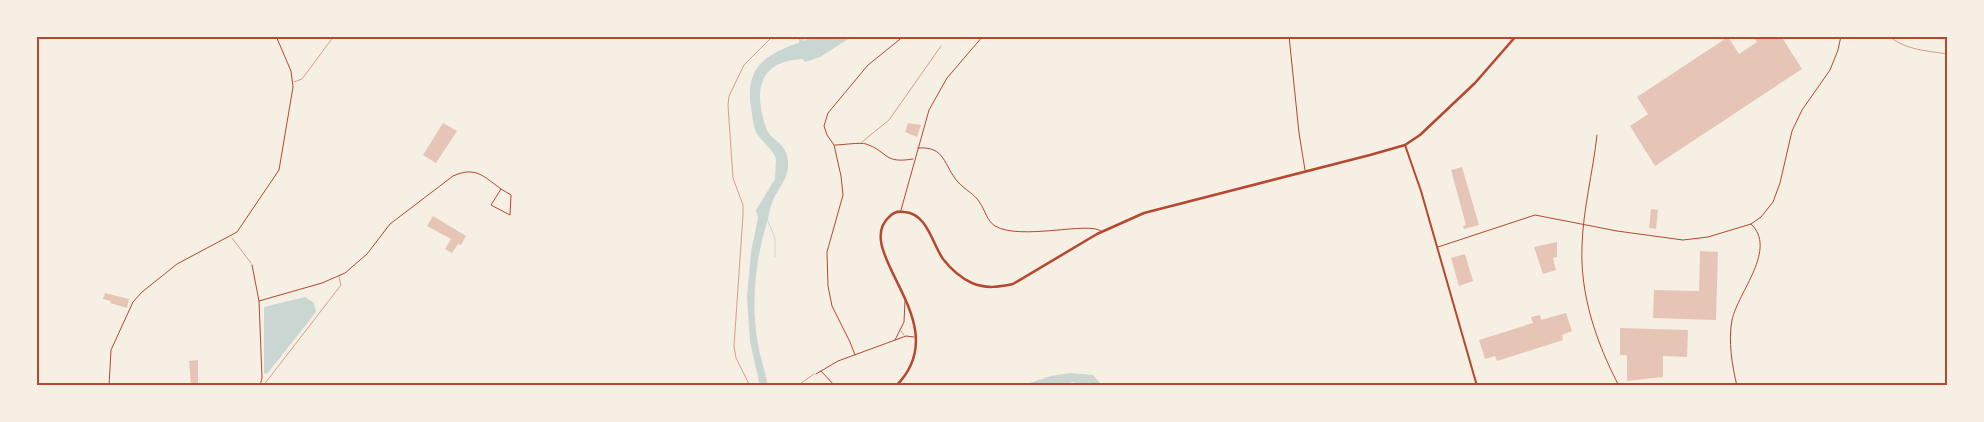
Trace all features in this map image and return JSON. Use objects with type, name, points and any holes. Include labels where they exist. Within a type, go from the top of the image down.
[{"type":"main road","points":[[896,386],[904,378],[913,359],[917,337],[912,314],[884,254],[881,232],[888,218],[901,211],[911,212],[923,223],[944,260],[957,274],[972,283],[986,287],[1000,287],[1013,284],[1101,232],[1144,213],[1370,156],[1405,145],[1420,135],[1456,102],[1516,36]]},
{"type":"street","points":[[109,386],[111,350],[133,302],[142,292],[177,264],[196,252],[231,237],[246,220],[279,170],[293,93],[293,82],[276,36]]},
{"type":"street","points":[[855,355],[832,306],[828,286],[827,252],[843,196],[841,176],[834,145],[828,137],[824,126],[828,113],[868,65],[904,36]]},
{"type":"street","points":[[901,211],[929,110],[947,78],[984,36]]},
{"type":"street","points":[[1290,36],[1299,133],[1305,171]]},
{"type":"street","points":[[1438,248],[1535,215],[1634,234],[1683,240],[1708,237],[1750,224],[1761,217],[1773,202],[1780,183],[1792,131],[1802,110],[1830,70],[1841,36]]},
{"type":"street","points":[[1597,135],[1584,225],[1582,260],[1586,297],[1598,341],[1619,386]]},
{"type":"street","points":[[834,145],[848,146],[862,143],[867,144],[892,160],[915,159]]},
{"type":"street","points":[[1405,145],[1438,248],[1477,386]]},
{"type":"street","points":[[918,148],[931,148],[944,157],[955,178],[979,201],[989,220],[996,226],[1027,232],[1084,228],[1097,228],[1101,232]]},
{"type":"street","points":[[259,301],[322,283],[339,276],[355,266],[367,254],[390,224],[454,176],[465,171],[480,174],[511,195],[510,215],[491,205],[501,189]]},
{"type":"street","points":[[1737,386],[1731,349],[1732,321],[1735,309],[1758,261],[1761,245],[1759,232],[1750,224]]},
{"type":"street","points":[[252,265],[259,301],[262,378],[260,386]]},
{"type":"street","points":[[895,341],[901,332],[904,322],[905,298]]},
{"type":"street","points":[[816,374],[830,364],[906,336],[917,337]]},
{"type":"street","points":[[820,371],[835,386]]},
{"type":"lane","points":[[293,82],[302,79],[334,36]]},
{"type":"lane","points":[[750,386],[736,358],[734,346],[743,205],[733,178],[728,105],[733,86],[744,65],[773,36]]},
{"type":"lane","points":[[862,143],[889,120],[941,46]]},
{"type":"lane","points":[[263,386],[341,285],[339,276]]},
{"type":"lane","points":[[901,332],[906,336]]},
{"type":"lane","points":[[797,386],[816,374]]},
{"type":"path","points":[[1889,36],[1898,43],[1907,46],[1948,54]]},
{"type":"path","points":[[231,237],[252,265]]},
{"type":"shaded area","points":[[816,36],[853,36],[820,57],[805,62],[803,59],[788,61],[776,66],[768,72],[760,91],[762,115],[766,128],[768,133],[786,152],[788,170],[771,205],[757,265],[754,309],[755,324],[768,386],[760,386],[750,342],[747,296],[751,252],[758,218],[756,210],[775,179],[776,158],[755,130],[750,90],[758,67],[767,58],[789,46]]},
{"type":"shaded area","points":[[305,297],[314,303],[316,312],[267,374],[264,373],[264,307]]},
{"type":"shaded area","points":[[1070,373],[1093,375],[1103,386],[1085,386],[1073,382],[1057,386],[1020,386],[1051,376]]},
{"type":"building","points":[[1753,36],[1781,36],[1802,69],[1655,166],[1630,126],[1648,114],[1637,97],[1728,37],[1739,54],[1757,42]]},
{"type":"building","points":[[443,123],[457,131],[436,163],[423,155]]},
{"type":"building","points":[[908,123],[921,125],[917,137],[905,132]]},
{"type":"building","points":[[1462,167],[1479,225],[1464,229],[1463,226],[1466,225],[1451,170]]},
{"type":"building","points":[[1651,209],[1658,210],[1656,229],[1649,228]]},
{"type":"building","points":[[433,216],[466,236],[461,245],[458,244],[452,253],[445,249],[451,239],[427,226]]},
{"type":"building","points":[[1557,242],[1557,257],[1553,258],[1556,270],[1543,274],[1534,247]]},
{"type":"building","points":[[1700,251],[1718,252],[1716,320],[1653,318],[1654,290],[1699,291]]},
{"type":"building","points":[[1465,254],[1473,281],[1459,286],[1451,258]]},
{"type":"building","points":[[105,293],[129,299],[127,308],[103,299]]},
{"type":"building","points":[[1566,313],[1572,331],[1562,335],[1563,340],[1497,361],[1495,356],[1485,359],[1479,340],[1533,323],[1531,317],[1540,315],[1541,320]]},
{"type":"building","points":[[1620,328],[1688,330],[1687,357],[1663,356],[1663,377],[1627,381],[1627,355],[1620,355]]},
{"type":"building","points":[[198,360],[198,386],[191,386],[189,361]]},
{"type":"waterway","points":[[801,36],[801,46]]},
{"type":"waterway","points":[[767,219],[775,238],[775,257]]}]
